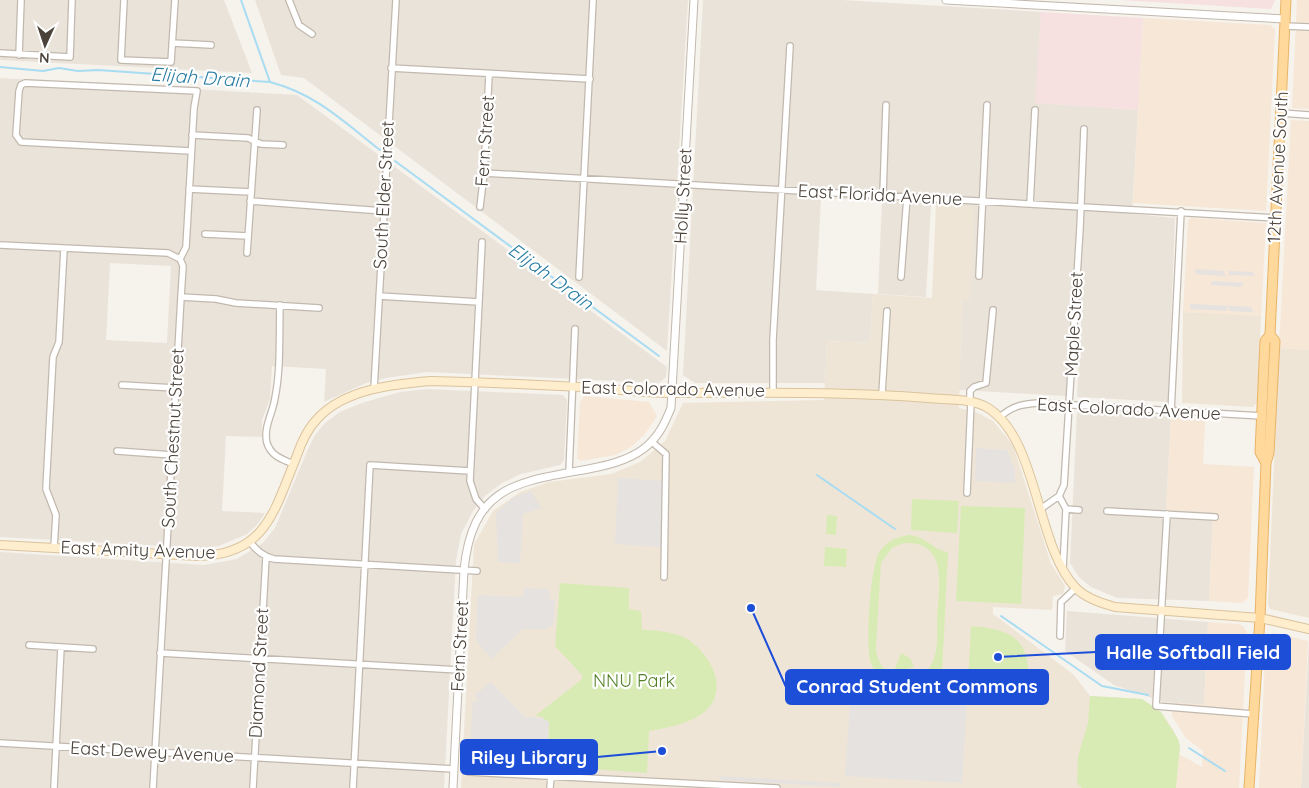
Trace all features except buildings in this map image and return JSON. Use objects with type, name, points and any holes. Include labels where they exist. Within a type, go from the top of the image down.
[{"type":"main road","name":"12th Avenue South","points":[[1266,462],[1260,452],[1265,341],[1270,335],[1286,0]]},
{"type":"main road","name":"12th Avenue South","points":[[1249,788],[1260,618],[1266,462],[1270,453],[1275,341],[1270,335]]},
{"type":"main road","name":"East Colorado Avenue","points":[[374,389],[431,380],[673,393],[773,391],[882,394],[971,402]]},
{"type":"main road","points":[[250,542],[262,532],[275,511],[303,440],[318,417],[339,403],[374,389]]},
{"type":"main road","points":[[971,402],[986,407],[1000,417],[1016,443],[1042,508],[1058,562],[1076,588],[1097,602],[1114,607],[1160,608],[1260,618],[1309,629]]},
{"type":"main road","name":"East Amity Avenue","points":[[0,545],[216,556],[234,551],[250,542]]},
{"type":"street","points":[[19,54],[21,0]]},
{"type":"street","points":[[0,53],[70,57],[72,0]]},
{"type":"street","points":[[124,0],[121,60],[171,62],[175,0]]},
{"type":"street","points":[[289,0],[299,25],[312,34]]},
{"type":"street","name":"South Elder Street","points":[[374,389],[396,0]]},
{"type":"street","points":[[579,276],[593,0]]},
{"type":"street","name":"Holly Street","points":[[652,442],[664,425],[673,393],[694,0]]},
{"type":"street","points":[[946,0],[1285,22],[1309,27]]},
{"type":"street","points":[[172,43],[211,46]]},
{"type":"street","points":[[773,391],[773,340],[790,46]]},
{"type":"street","points":[[391,68],[489,75],[590,79]]},
{"type":"street","name":"Fern Street","points":[[480,207],[484,173],[489,75]]},
{"type":"street","name":"South Chestnut Street","points":[[153,788],[181,297],[182,266],[180,260],[186,247],[192,135],[197,91],[25,83],[21,85],[16,135],[21,142],[191,151]]},
{"type":"street","points":[[883,195],[886,105]]},
{"type":"street","points":[[979,276],[987,105]]},
{"type":"street","points":[[247,253],[257,110]]},
{"type":"street","points":[[1030,204],[1035,110]]},
{"type":"street","points":[[1281,113],[1309,116]]},
{"type":"street","name":"Maple Street","points":[[1059,496],[1064,485],[1070,405],[1084,129]]},
{"type":"street","points":[[192,135],[248,138],[261,144],[283,145]]},
{"type":"street","name":"East Florida Avenue","points":[[484,173],[1181,211],[1276,218]]},
{"type":"street","points":[[189,189],[251,192]]},
{"type":"street","points":[[900,277],[907,197]]},
{"type":"street","points":[[250,201],[383,211]]},
{"type":"street","points":[[1171,412],[1181,211]]},
{"type":"street","points":[[205,234],[248,236]]},
{"type":"street","points":[[482,242],[470,471],[471,489],[485,509]]},
{"type":"street","points":[[0,245],[168,253],[180,260]]},
{"type":"street","points":[[54,547],[56,515],[46,489],[53,357],[59,342],[64,249]]},
{"type":"street","points":[[379,296],[479,302]]},
{"type":"street","points":[[181,297],[319,308]]},
{"type":"street","points":[[280,306],[276,392],[268,421],[267,442],[271,452],[293,464]]},
{"type":"street","points":[[882,394],[887,310]]},
{"type":"street","points":[[967,493],[970,391],[974,387],[986,383],[993,310]]},
{"type":"street","points":[[569,472],[575,329]]},
{"type":"street","points":[[122,385],[175,388]]},
{"type":"street","name":"East Colorado Avenue","points":[[1000,417],[1008,410],[1021,404],[1262,416]]},
{"type":"street","points":[[652,442],[666,454],[664,577]]},
{"type":"street","name":"Fern Street","points":[[453,788],[464,570],[468,540],[475,523],[485,509],[511,487],[525,481],[611,465],[632,456],[652,442]]},
{"type":"street","points":[[117,451],[172,455]]},
{"type":"street","points":[[353,788],[370,465],[470,471]]},
{"type":"street","points":[[1042,508],[1059,496],[1066,509],[1063,568]]},
{"type":"street","points":[[1066,509],[1079,510]]},
{"type":"street","points":[[1107,511],[1215,517]]},
{"type":"street","points":[[1167,514],[1160,608],[1156,706],[1253,714]]},
{"type":"street","points":[[250,542],[266,557],[477,571]]},
{"type":"street","name":"Diamond Street","points":[[253,788],[266,557]]},
{"type":"street","points":[[1060,636],[1061,602],[1076,588]]},
{"type":"street","points":[[29,646],[93,649]]},
{"type":"street","points":[[54,788],[62,647]]},
{"type":"street","points":[[160,653],[459,670]]},
{"type":"street","name":"East Dewey Avenue","points":[[0,744],[454,769]]},
{"type":"street","points":[[469,772],[551,776],[652,785],[776,788]]},
{"type":"street","points":[[550,788],[551,776]]},
{"type":"shaded area","points":[[0,0],[224,0],[252,73],[0,60]]},
{"type":"shaded area","points":[[255,0],[688,0],[667,351],[304,78],[281,75]]},
{"type":"shaded area","points":[[703,0],[842,0],[1041,12],[1036,103],[1138,110],[1132,214],[1175,218],[1168,402],[1077,397],[1082,306],[1072,305],[1067,396],[959,390],[962,299],[970,300],[971,206],[931,204],[926,297],[878,294],[882,201],[821,198],[816,290],[873,294],[870,343],[827,341],[825,383],[695,383],[683,375]]},
{"type":"shaded area","points":[[1120,0],[1275,0],[1271,9]]},
{"type":"shaded area","points":[[1297,0],[1309,0],[1309,109],[1292,108]]},
{"type":"shaded area","points":[[1041,12],[1143,18],[1138,110],[1035,103]]},
{"type":"shaded area","points":[[1143,18],[1270,25],[1275,29],[1266,211],[1133,203]]},
{"type":"shaded area","points":[[0,78],[297,95],[667,367],[666,377],[659,383],[428,372],[366,383],[324,402],[326,369],[272,366],[270,399],[262,420],[262,437],[226,436],[222,511],[265,513],[258,524],[247,534],[219,546],[199,548],[0,537]],"holes":[[[110,263],[171,266],[167,343],[106,340]]]},
{"type":"shaded area","points":[[1291,120],[1309,121],[1309,350],[1279,348]]},
{"type":"shaded area","points":[[936,204],[971,206],[975,211],[970,300],[962,300],[959,408],[978,413],[993,421],[1013,445],[1051,564],[1065,586],[1063,594],[1053,596],[1052,610],[993,607],[993,614],[1074,675],[1090,696],[1142,699],[1161,712],[1174,731],[1180,746],[1176,788],[461,788],[474,544],[493,511],[520,492],[549,482],[611,474],[640,462],[665,441],[683,403],[824,400],[827,341],[870,343],[873,294],[932,298]]},
{"type":"shaded area","points":[[1191,218],[1266,223],[1261,316],[1183,312],[1188,221]]},
{"type":"shaded area","points":[[1195,269],[1223,271],[1226,276],[1196,274]]},
{"type":"shaded area","points":[[1228,271],[1252,272],[1255,276],[1229,275]]},
{"type":"shaded area","points":[[1213,281],[1244,283],[1241,287],[1210,285]]},
{"type":"shaded area","points":[[1190,304],[1251,307],[1253,312],[1230,311],[1227,306],[1226,311],[1190,309]]},
{"type":"shaded area","points":[[1183,312],[1261,316],[1257,402],[1253,407],[1182,403]]},
{"type":"shaded area","points":[[1279,348],[1309,350],[1309,618],[1270,609],[1268,604]]},
{"type":"shaded area","points":[[427,389],[563,395],[567,400],[564,460],[560,465],[521,474],[502,483],[485,496],[473,511],[461,534],[456,560],[444,788],[0,788],[0,552],[204,565],[237,559],[263,543],[275,528],[308,449],[315,435],[325,423],[340,412],[362,403],[400,392]]},
{"type":"shaded area","points":[[584,396],[649,402],[657,416],[644,435],[631,447],[615,455],[581,461],[577,458],[580,403]]},
{"type":"shaded area","points":[[1077,412],[1171,417],[1166,509],[1213,512],[1209,601],[1117,598],[1091,587],[1079,577],[1070,563]]},
{"type":"shaded area","points":[[1171,417],[1205,419],[1203,464],[1254,467],[1248,598],[1242,603],[1209,601],[1213,512],[1166,510]]},
{"type":"shaded area","points":[[976,448],[1007,450],[1015,471],[1015,483],[975,481]]},
{"type":"shaded area","points":[[618,478],[664,481],[662,547],[615,544]]},
{"type":"shaded area","points":[[531,491],[541,508],[523,514],[520,563],[498,562],[496,513],[514,497]]},
{"type":"shaded area","points":[[524,588],[550,589],[549,599],[555,600],[553,626],[549,626],[548,629],[523,629],[491,659],[476,640],[478,595],[523,597]]},
{"type":"shaded area","points":[[1067,611],[1208,622],[1204,705],[1164,702],[1114,685],[1065,651]]},
{"type":"shaded area","points":[[1208,622],[1239,624],[1244,627],[1247,633],[1239,788],[1176,788],[1179,754],[1202,767],[1203,751],[1186,738],[1172,716],[1172,703],[1204,704]]},
{"type":"shaded area","points":[[1273,633],[1308,641],[1301,788],[1259,788],[1266,640]]},
{"type":"shaded area","points":[[1309,641],[1309,788],[1301,788]]},
{"type":"shaded area","points":[[491,682],[525,717],[542,718],[549,722],[547,750],[542,749],[541,759],[479,755],[475,752],[475,746],[470,745],[473,701],[478,701],[475,695]]},
{"type":"shaded area","points":[[851,688],[967,699],[962,783],[845,776]]},
{"type":"shaded area","points":[[719,776],[840,783],[841,787],[721,780]]},
{"type":"green space","points":[[912,499],[959,501],[957,533],[911,530]]},
{"type":"green space","points":[[961,506],[1025,508],[1021,604],[956,601]]},
{"type":"green space","points":[[827,515],[837,516],[836,535],[826,534]]},
{"type":"green space","points":[[905,536],[916,536],[948,552],[942,674],[931,677],[915,686],[901,687],[892,685],[877,674],[871,664],[868,642],[871,589],[876,559],[886,545],[893,540]],"holes":[[[904,543],[918,544],[928,550],[935,558],[938,568],[937,640],[934,658],[926,672],[918,678],[909,680],[891,675],[878,659],[876,648],[881,563],[892,548]]]},
{"type":"green space","points":[[825,547],[847,549],[846,567],[824,566]]},
{"type":"green space","name":"NNU Park","points":[[560,583],[629,588],[629,609],[641,611],[642,630],[665,632],[687,639],[697,647],[712,666],[717,688],[714,699],[708,709],[686,722],[649,731],[647,773],[548,766],[549,722],[545,722],[543,717],[535,716],[582,679],[582,675],[555,646]]},
{"type":"green space","points":[[971,626],[1000,631],[1011,635],[1018,642],[1024,650],[1027,660],[1029,690],[972,687],[968,683]]},
{"type":"green space","points":[[901,653],[910,658],[914,667],[896,673],[894,671]]},
{"type":"green space","points":[[1090,696],[1142,699],[1161,712],[1178,739],[1180,746],[1176,788],[1082,788],[1077,783],[1078,756],[1088,723]]},
{"type":"waterway","points":[[241,0],[270,82]]},
{"type":"waterway","name":"Elijah Drain","points":[[0,67],[43,71],[59,68],[78,71],[98,70],[270,82],[316,101],[342,119],[380,150]]},
{"type":"waterway","name":"Elijah Drain","points":[[395,161],[659,356]]},
{"type":"waterway","name":"Elijah Drain","points":[[817,475],[895,529]]},
{"type":"waterway","name":"Elijah Drain","points":[[1001,616],[1102,686],[1148,695]]},
{"type":"waterway","name":"Elijah Drain","points":[[1189,748],[1225,771]]},
{"type":"place","name":"Conrad Student Commons","points":[[751,608]]},
{"type":"place","name":"Halle Softball Field","points":[[998,657]]},
{"type":"place","name":"Riley Library","points":[[662,751]]}]
